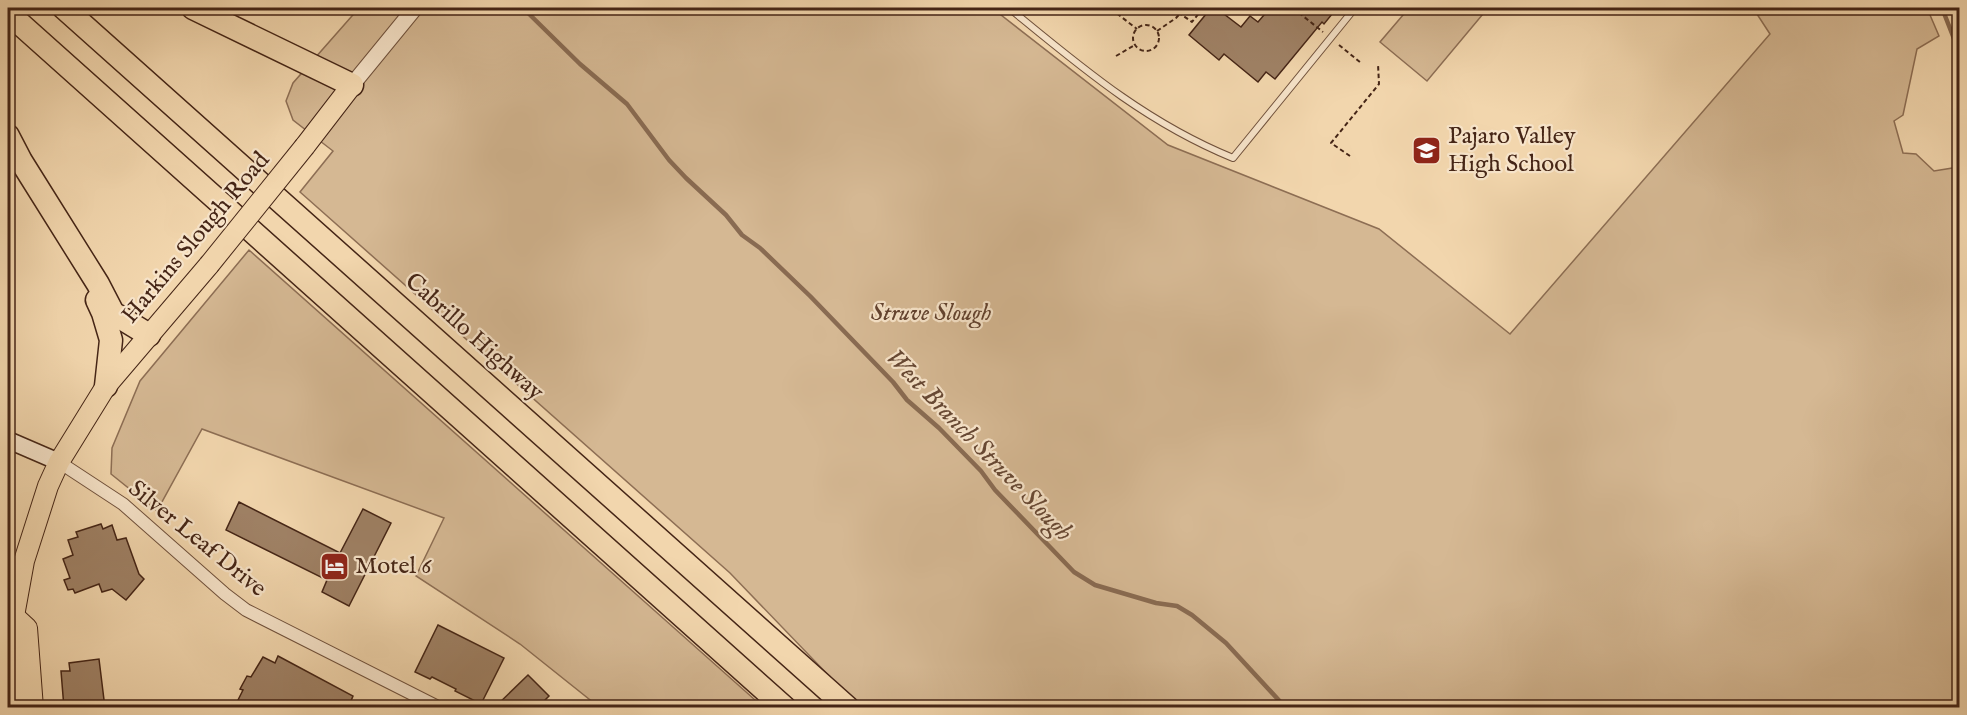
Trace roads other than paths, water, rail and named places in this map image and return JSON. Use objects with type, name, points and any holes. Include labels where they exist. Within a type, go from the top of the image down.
[{"type":"highway","name":"Cabrillo Highway","points":[[64,8],[848,708]]},
{"type":"highway","points":[[193,8],[352,85]]},
{"type":"highway","points":[[8,13],[785,708]]},
{"type":"highway","points":[[8,136],[103,313],[111,340],[106,386]]},
{"type":"highway","points":[[21,162],[98,284],[113,313],[148,335]]},
{"type":"main road","name":"Harkins Slough Road","points":[[14,708],[8,631],[14,616],[24,561],[40,509],[59,462],[106,386],[209,265],[352,85]]},
{"type":"main road","points":[[8,440],[59,462]]},
{"type":"main road","points":[[14,616],[27,628],[33,708]]},
{"type":"street","name":"Harkins Slough Road","points":[[352,85],[415,8]]},
{"type":"street","name":"Silver Leaf Drive","points":[[59,462],[123,504],[246,610],[440,708]]},
{"type":"lane","points":[[1009,8],[1090,75],[1118,95],[1174,130],[1233,158],[1355,8]]},
{"type":"waterway","name":"West Branch Struve Slough","points":[[523,8],[580,64],[627,104],[669,160],[686,178],[726,215],[742,235],[760,248],[810,296],[893,382],[907,400],[939,428],[981,471],[995,490],[1074,572],[1095,585],[1156,603],[1177,606],[1192,615],[1226,643],[1286,708]]},
{"type":"waterway","points":[[1942,8],[1960,54]]},
{"type":"place","name":"Pajaro Valley High School","points":[[1427,150]]},
{"type":"place","name":"Motel 6","points":[[334,566]]},
{"type":"park label","name":"Struve Slough","points":[[931,313]]}]
